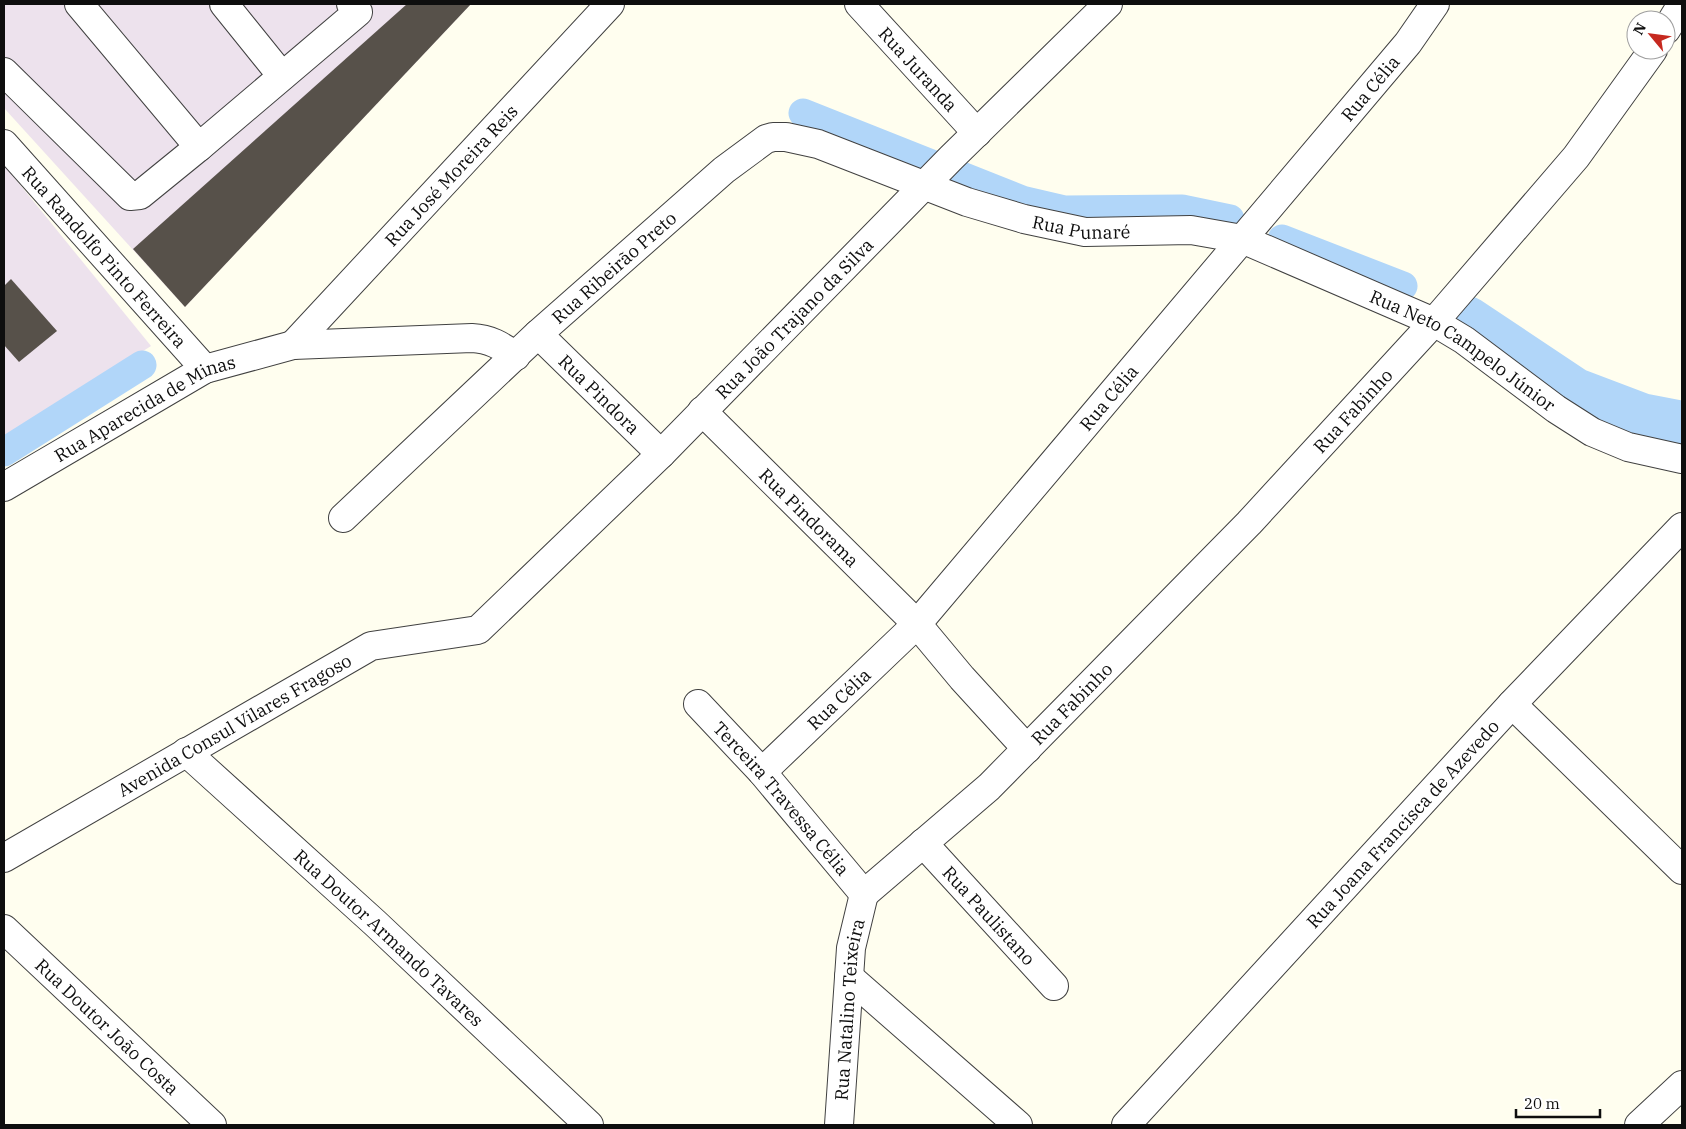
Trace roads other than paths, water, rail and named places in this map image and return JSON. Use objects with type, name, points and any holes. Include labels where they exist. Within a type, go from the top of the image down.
[{"type":"street","points":[[79,4],[199,147]]},
{"type":"street","points":[[224,4],[282,76]]},
{"type":"street","name":"Rua José Moreira Reis","points":[[293,345],[610,4]]},
{"type":"street","name":"Rua Juranda","points":[[859,4],[977,133]]},
{"type":"street","name":"Rua João Trajano da Silva","points":[[478,630],[661,454],[952,158],[1108,4]]},
{"type":"street","name":"Rua Célia","points":[[762,772],[917,624],[1408,44],[1435,4]]},
{"type":"street","points":[[4,72],[130,196],[140,195],[282,76],[359,6]]},
{"type":"street","name":"Rua Fabinho","points":[[864,894],[989,788],[1248,523],[1434,322],[1576,157],[1646,60]]},
{"type":"street","name":"Rua Ribeirão Preto","points":[[343,518],[538,334],[724,170],[766,139],[786,137],[818,144],[927,184]]},
{"type":"street","name":"Rua Randolfo Pinto Ferreira","points":[[4,144],[205,369]]},
{"type":"street","name":"Rua Punaré","points":[[927,184],[967,202],[1024,219],[1085,232],[1191,230],[1242,239]]},
{"type":"street","name":"Rua Neto Campelo Júnior","points":[[1242,239],[1434,322],[1464,340],[1556,409],[1592,432],[1628,447],[1682,459]]},
{"type":"street","name":"Rua Pindora","points":[[538,334],[661,454]]},
{"type":"street","name":"Rua Aparecida de Minas","points":[[4,487],[205,369],[293,345],[472,338],[487,339],[497,343],[516,356]]},
{"type":"street","name":"Rua Pindorama","points":[[702,411],[917,624]]},
{"type":"street","name":"Rua Joana Francisca de Azevedo","points":[[1126,1125],[1512,704],[1682,527]]},
{"type":"street","name":"Rua Fabinho","points":[[917,624],[962,678],[1027,749]]},
{"type":"street","name":"Avenida Consul Vilares Fragoso","points":[[4,858],[371,646],[478,630]]},
{"type":"street","name":"Terceira Travessa Célia","points":[[698,704],[762,772],[864,894]]},
{"type":"street","points":[[1512,704],[1682,870]]},
{"type":"street","name":"Rua Doutor Armando Tavares","points":[[186,752],[376,923],[589,1125]]},
{"type":"street","name":"Rua Paulistano","points":[[923,843],[1054,986]]},
{"type":"street","name":"Rua Natalino Teixeira","points":[[840,1125],[850,948],[864,894]]},
{"type":"street","name":"Rua Doutor João Costa","points":[[4,929],[212,1125]]},
{"type":"street","points":[[849,977],[1018,1125]]},
{"type":"street","points":[[1639,1125],[1682,1085]]},
{"type":"waterway","points":[[803,113],[1022,200],[1065,210],[1182,209],[1230,219]]},
{"type":"waterway","points":[[1282,239],[1403,286]]},
{"type":"waterway","points":[[1467,321],[1575,393],[1641,418],[1682,426]]},
{"type":"waterway","points":[[4,452],[142,365]]}]
